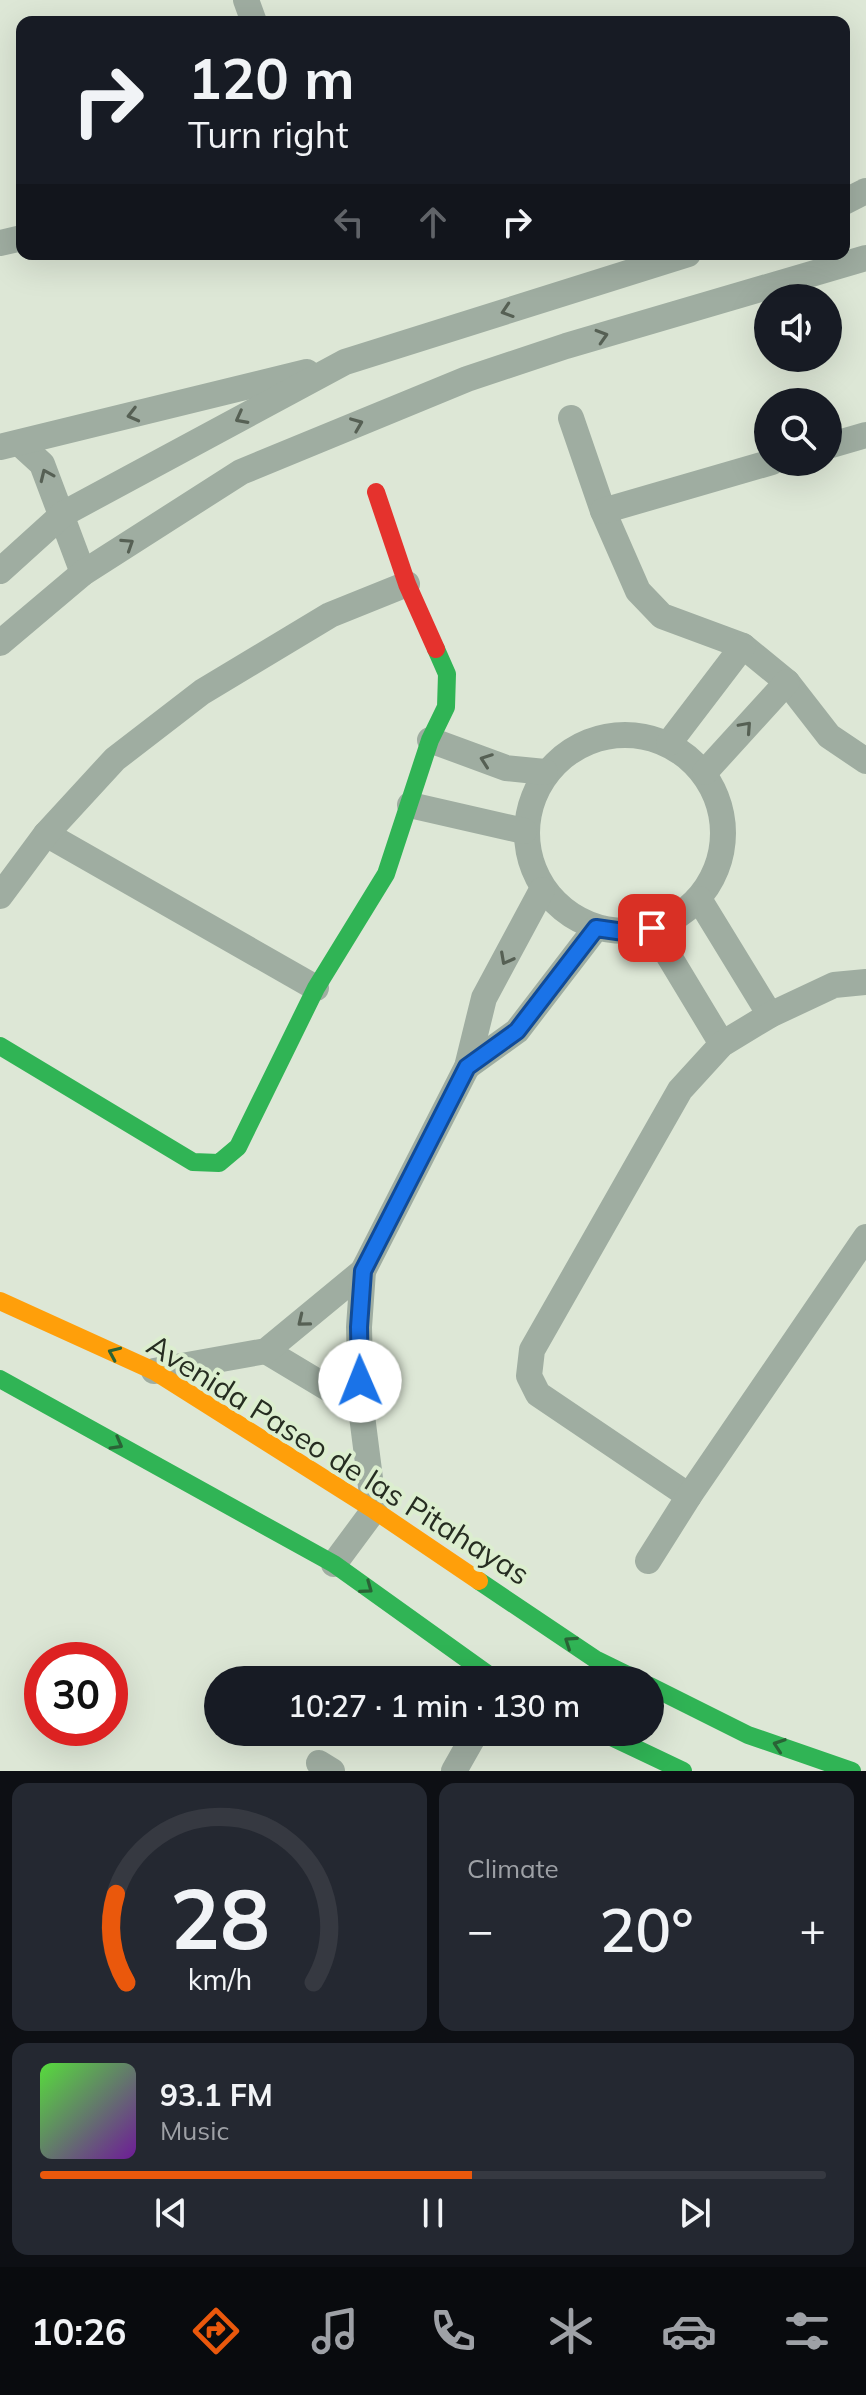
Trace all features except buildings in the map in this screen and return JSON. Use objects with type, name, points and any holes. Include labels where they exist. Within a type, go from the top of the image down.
[{"type":"street","points":[[0,643],[83,573],[241,472],[467,379],[566,346],[866,258]]},
{"type":"street","points":[[10,445],[345,362],[669,260]]},
{"type":"street","points":[[0,571],[63,514],[345,362]]},
{"type":"street","points":[[571,418],[603,511],[638,591],[662,616],[743,646],[787,682],[829,736],[866,761]]},
{"type":"street","points":[[842,442],[866,435]]},
{"type":"street","points":[[10,445],[42,464],[83,573]]},
{"type":"street","points":[[603,511],[754,467]]},
{"type":"street","points":[[0,1046],[193,1162],[219,1163],[238,1147],[316,988],[386,874],[430,740],[446,707],[447,674],[407,584],[376,492]]},
{"type":"street","points":[[0,896],[46,834],[115,759],[202,692],[330,615],[407,584]]},
{"type":"street","points":[[669,743],[743,646]]},
{"type":"street","points":[[705,772],[787,682]]},
{"type":"street","points":[[625,733],[669,743],[705,772],[723,814],[721,859],[699,899],[678,917],[652,928],[624,932],[596,928],[565,911],[542,890],[524,831],[545,772],[580,743],[625,733]]},
{"type":"street","points":[[430,740],[506,768],[545,772]]},
{"type":"street","points":[[410,805],[524,831]]},
{"type":"street","points":[[46,834],[316,988]]},
{"type":"street","points":[[334,1564],[374,1510],[361,1408],[359,1327],[363,1271],[467,1067],[484,998],[542,890]]},
{"type":"street","points":[[699,899],[770,1015]]},
{"type":"street","points":[[467,1067],[517,1031],[596,928]]},
{"type":"street","points":[[652,928],[722,1044]]},
{"type":"street","points":[[689,1496],[538,1394],[529,1376],[532,1350],[680,1090],[722,1044],[770,1015],[834,985],[866,982]]},
{"type":"street","points":[[648,1561],[866,1237]]},
{"type":"street","points":[[154,1371],[266,1351],[363,1271]]},
{"type":"street","name":"Avenida Paseo de las Pitahayas","points":[[0,1301],[154,1371],[374,1510],[609,1666]]},
{"type":"street","points":[[266,1351],[361,1408]]},
{"type":"street","points":[[0,1379],[334,1564],[476,1666]]},
{"type":"street","points":[[664,1693],[748,1735],[852,1771]]},
{"type":"street","points":[[454,1771],[468,1746]]},
{"type":"street","points":[[630,1746],[683,1771]]},
{"type":"traffic: fast","points":[[0,1046],[193,1162],[219,1163],[238,1147],[316,988],[386,874],[430,740],[446,707],[447,674],[436,649]]},
{"type":"traffic: fast","points":[[0,1379],[334,1564],[476,1666]]},
{"type":"traffic: fast","points":[[479,1581],[609,1666]]},
{"type":"traffic: fast","points":[[664,1693],[748,1735],[852,1771]]},
{"type":"traffic: fast","points":[[630,1746],[683,1771]]},
{"type":"traffic: slow","points":[[0,1301],[154,1371],[374,1510],[479,1581]]},
{"type":"traffic: jam","points":[[376,492],[407,584],[436,649]]},
{"type":"route","points":[[360,1381],[359,1327],[363,1271],[467,1067],[517,1031],[596,928],[624,932],[652,928]]}]
